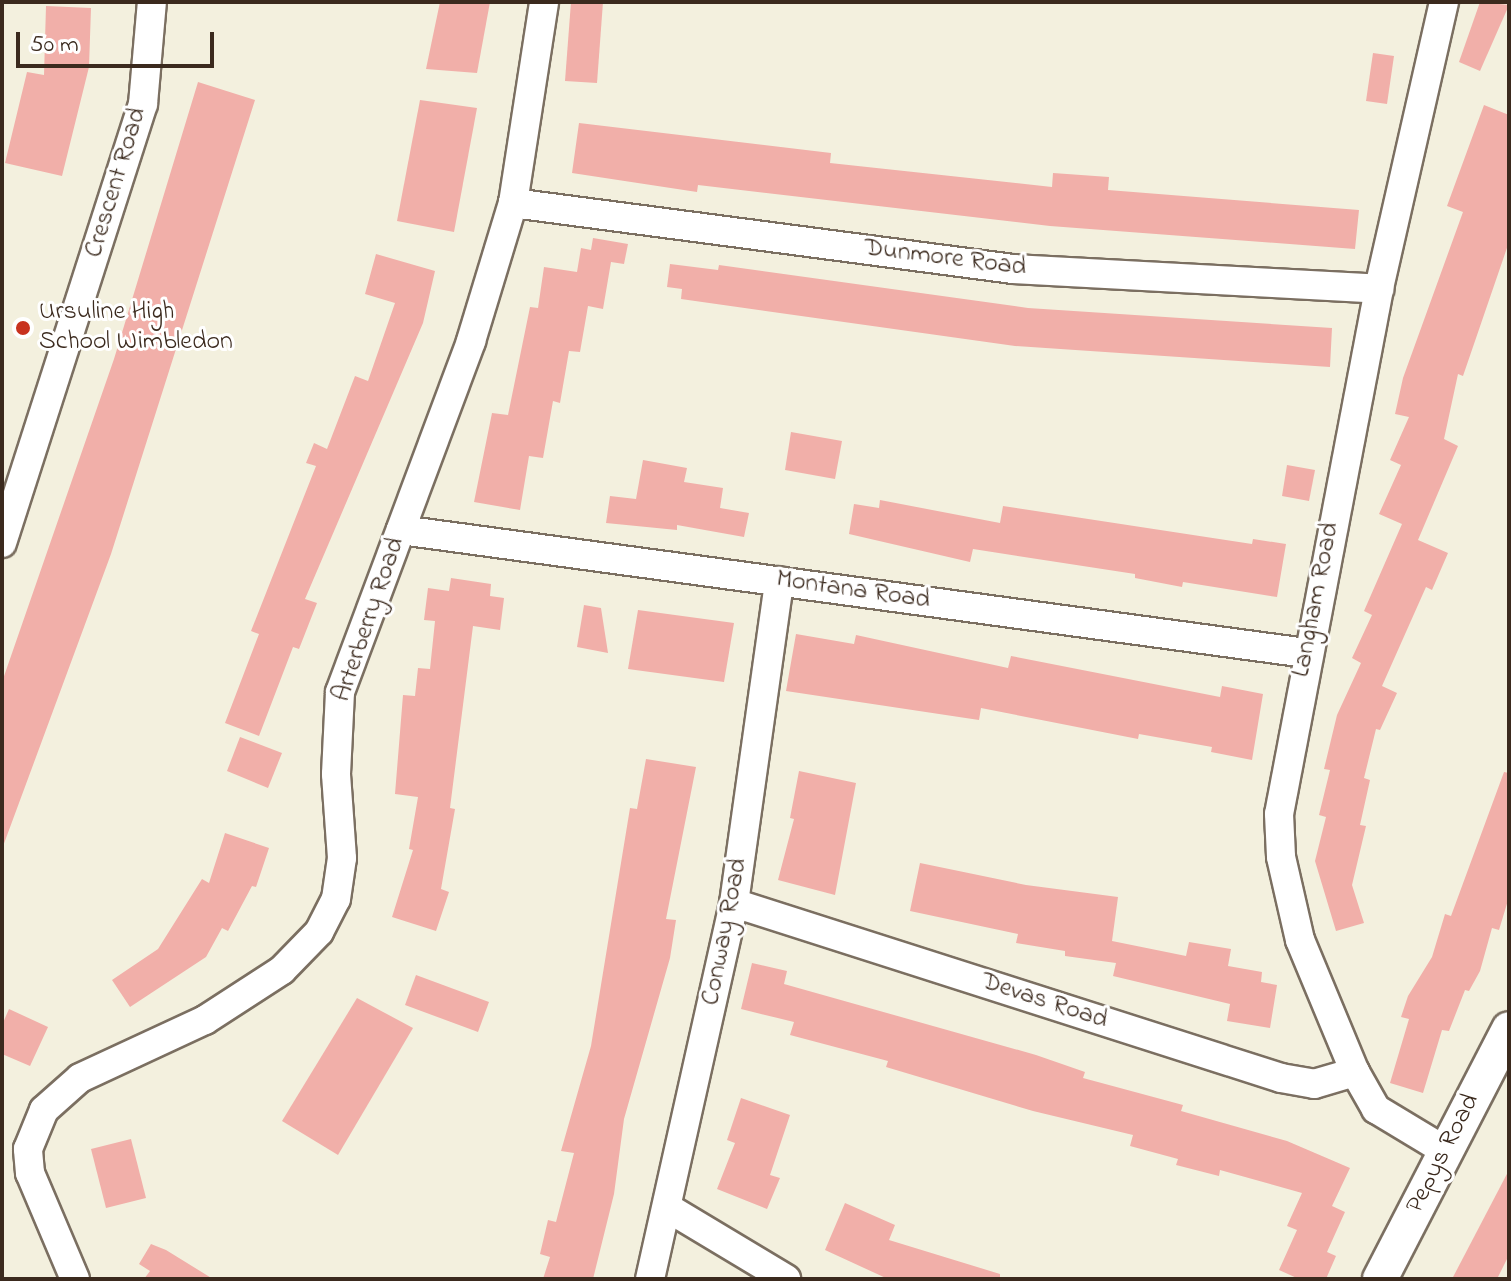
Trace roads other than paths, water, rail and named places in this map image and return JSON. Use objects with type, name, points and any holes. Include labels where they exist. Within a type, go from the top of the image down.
[{"type":"street","name":"Crescent Road","points":[[2,543],[143,104],[152,2]]},
{"type":"street","name":"Arterberry Road","points":[[75,1279],[30,1173],[28,1149],[44,1110],[68,1086],[235,1004],[282,970],[319,932],[336,899],[342,858],[336,774],[340,692],[471,341],[513,203],[544,2]]},
{"type":"street","name":"Langham Road","points":[[1444,2],[1379,289],[1306,653],[1279,814],[1281,857],[1300,940],[1355,1072],[1376,1109],[1444,1150]]},
{"type":"street","name":"Dunmore Road","points":[[513,203],[1013,269],[1379,289]]},
{"type":"street","name":"Montana Road","points":[[401,530],[1306,653]]},
{"type":"street","name":"Conway Road","points":[[650,1279],[734,903],[779,581]]},
{"type":"street","name":"Devas Road","points":[[734,903],[1281,1078],[1314,1084],[1355,1072]]},
{"type":"street","name":"Pepys Road","points":[[1382,1278],[1444,1150],[1509,1030]]},
{"type":"street","points":[[668,1208],[786,1279]]},
{"type":"place","name":"Ursuline High School Wimbledon","points":[[23,328]]}]
